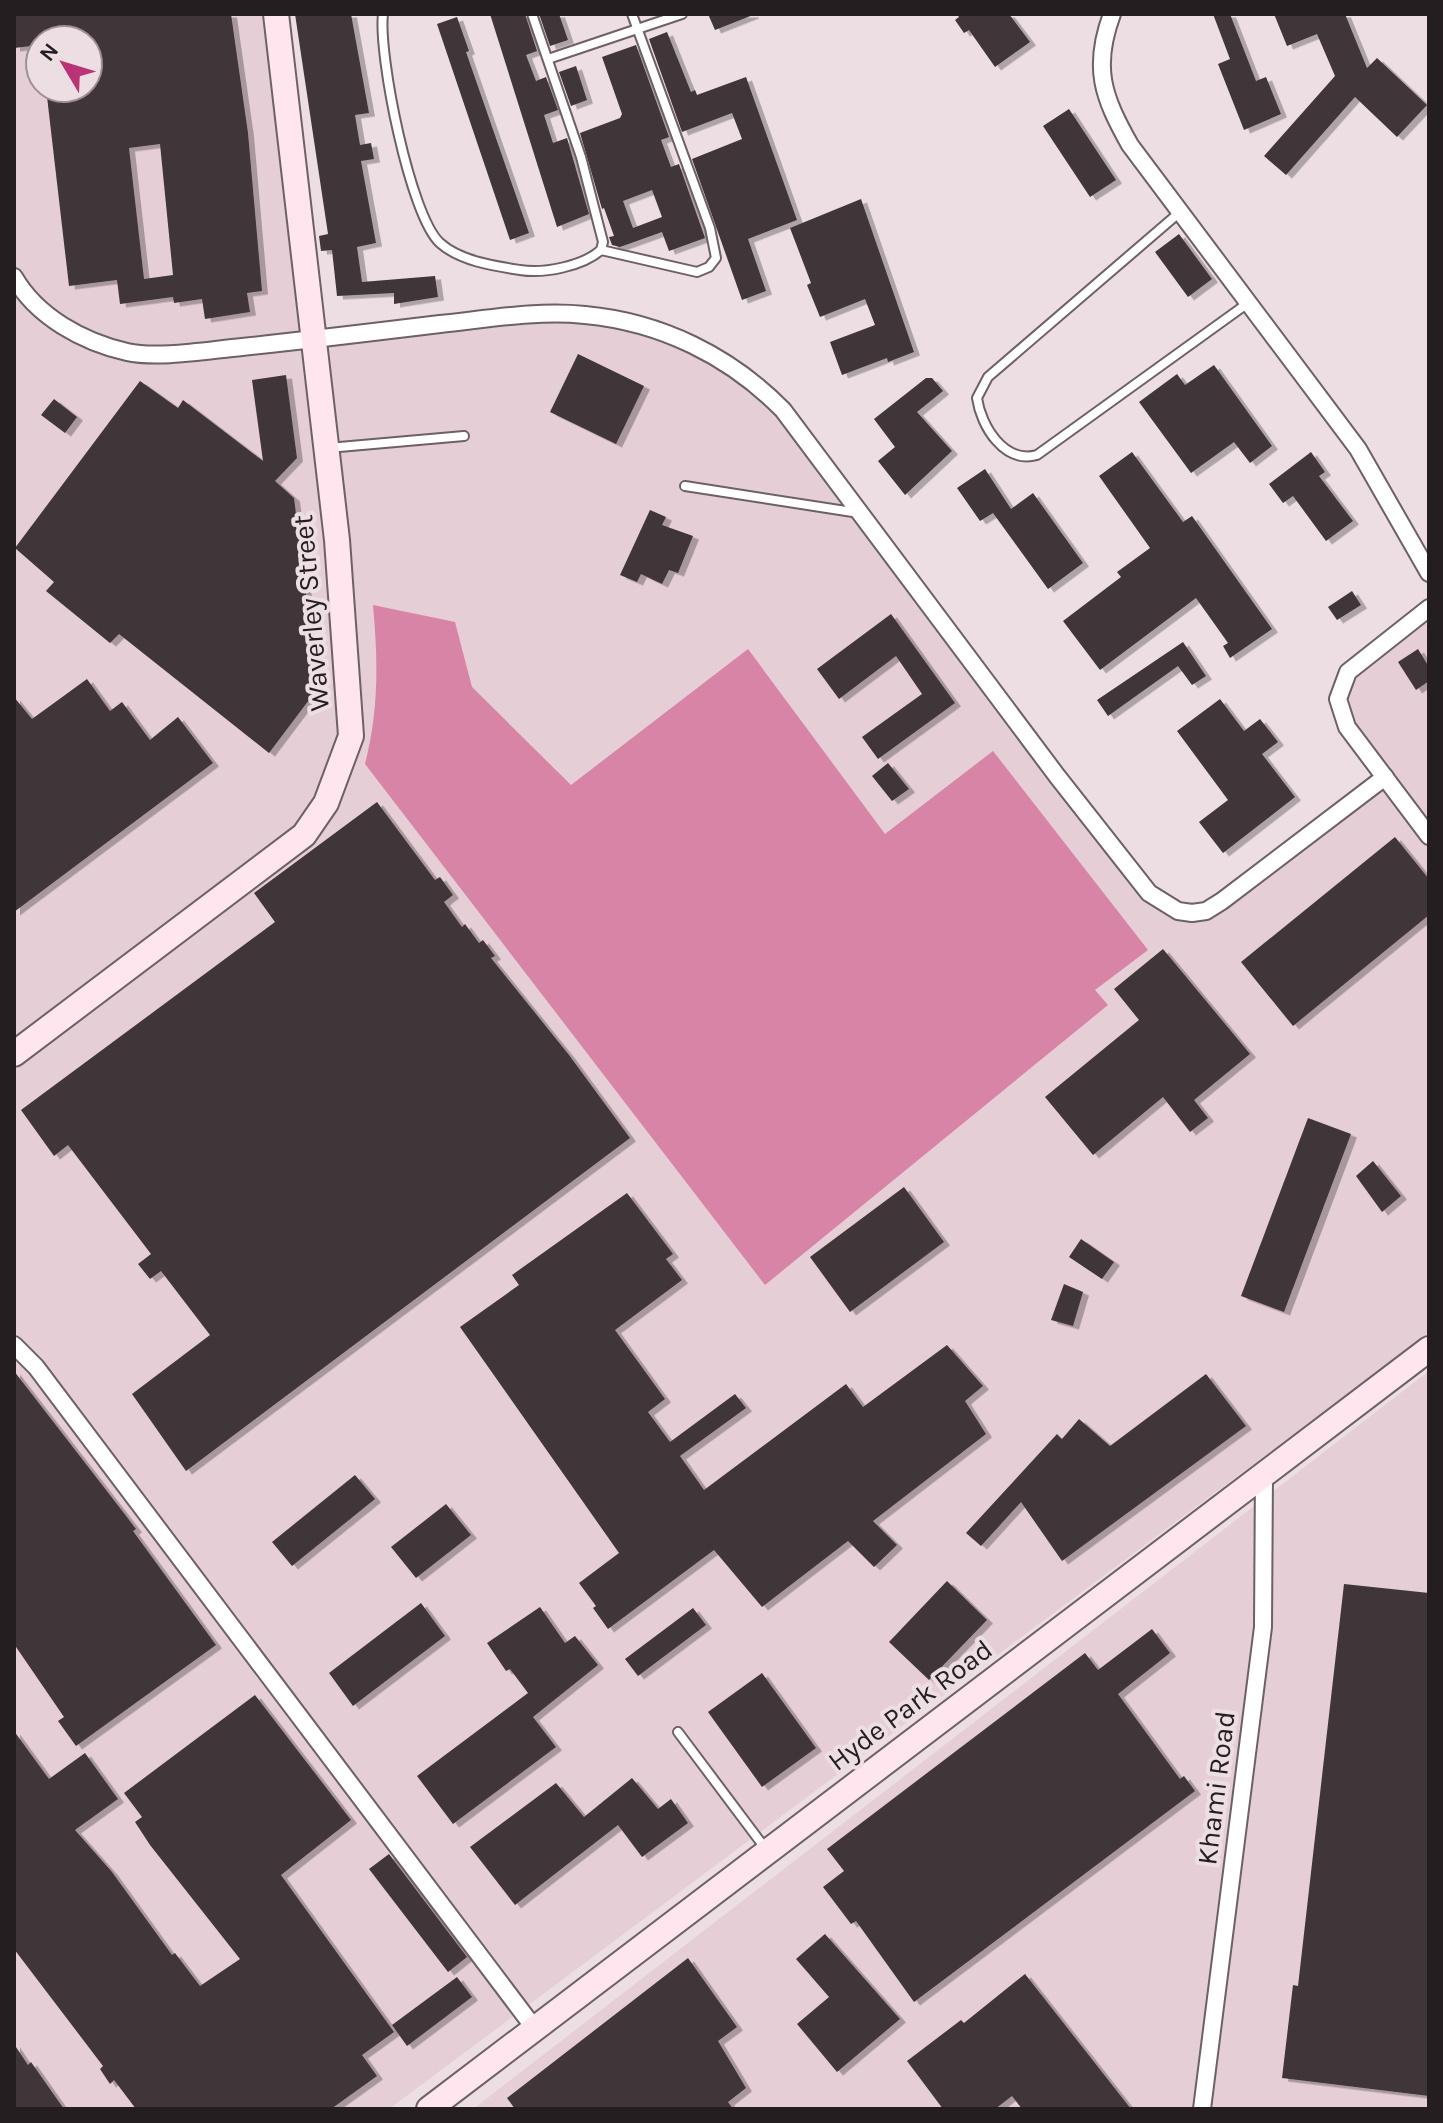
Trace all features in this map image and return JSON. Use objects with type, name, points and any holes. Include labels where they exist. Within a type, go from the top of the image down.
[{"type":"street","name":"Waverley Street","points":[[14,1054],[304,835],[326,803],[351,736],[327,448],[276,14]]},
{"type":"street","points":[[1112,14],[1101,57],[1101,79],[1107,102],[1130,145],[1358,449],[1429,573]]},
{"type":"street","points":[[14,277],[21,290],[56,322],[94,343],[130,353],[206,351],[557,314],[609,318],[666,332],[729,365],[769,396],[1057,776],[1149,893],[1163,903],[1192,913],[1206,911],[1385,777]]},
{"type":"street","points":[[1429,608],[1348,672],[1338,699],[1341,715],[1429,836]]},
{"type":"street","points":[[14,1345],[36,1367],[535,2029]]},
{"type":"street","name":"Hyde Park Road","points":[[429,2109],[1429,1349]]},
{"type":"street","name":"Khami Road","points":[[1202,2109],[1263,1627],[1264,1472]]},
{"type":"lane","points":[[383,14],[399,140],[419,207],[433,235],[450,251],[526,271],[573,264],[601,250],[697,272],[716,258],[710,228],[632,14]]},
{"type":"lane","points":[[532,14],[602,227],[601,250]]},
{"type":"lane","points":[[548,59],[682,14]]},
{"type":"lane","points":[[1180,212],[988,377],[977,398],[989,430],[1007,451],[1018,457],[1037,455],[1249,303]]},
{"type":"lane","points":[[327,448],[464,436]]},
{"type":"lane","points":[[685,486],[860,513]]},
{"type":"lane","points":[[678,1732],[768,1852]]},
{"type":"shaded area","points":[[14,14],[271,14],[311,345],[565,318],[619,326],[670,342],[752,388],[779,416],[1145,896],[1168,915],[1197,919],[1389,777],[1350,725],[1341,699],[1351,673],[1429,615],[1429,1333],[389,2109],[14,2109]]},
{"type":"shaded area","points":[[373,605],[455,622],[472,687],[571,785],[748,649],[885,834],[993,751],[1148,950],[1095,990],[1108,1005],[765,1285],[365,764],[373,724],[376,685]]},
{"type":"shaded area","points":[[1429,1371],[1429,2109],[473,2109]]},
{"type":"building","points":[[14,14],[231,14],[248,133],[262,291],[247,293],[250,312],[205,319],[202,299],[174,303],[173,297],[120,304],[117,280],[69,286],[48,104],[104,104],[104,24],[24,24],[24,47],[14,48]],"holes":[[[160,144],[173,275],[144,279],[129,148]]]},
{"type":"building","points":[[295,14],[351,14],[369,113],[355,115],[360,145],[371,143],[374,159],[361,161],[376,243],[357,247],[362,282],[435,276],[438,297],[394,304],[394,293],[337,296],[332,250],[321,251],[319,236],[328,234]]},
{"type":"building","points":[[490,14],[525,14],[537,51],[526,55],[536,81],[546,77],[558,110],[544,115],[553,143],[567,138],[589,214],[557,227]]},
{"type":"building","points":[[539,14],[559,14],[568,40],[550,46]]},
{"type":"building","points":[[708,14],[753,14],[753,15],[715,30]]},
{"type":"building","points":[[957,14],[1009,14],[1030,42],[995,67],[969,30],[964,33],[955,20],[959,17]]},
{"type":"building","points":[[1213,14],[1230,14],[1256,81],[1266,77],[1281,114],[1244,130],[1218,64],[1230,59]]},
{"type":"building","points":[[1274,14],[1345,14],[1367,68],[1377,58],[1427,105],[1397,137],[1355,97],[1286,175],[1264,156],[1335,76],[1317,34],[1287,46]]},
{"type":"building","points":[[457,17],[469,51],[466,52],[529,233],[510,240],[437,24]]},
{"type":"building","points":[[667,32],[691,92],[695,90],[697,95],[746,77],[797,220],[748,239],[766,291],[742,300],[692,159],[742,139],[732,113],[682,132],[649,39]]},
{"type":"building","points":[[636,45],[669,137],[661,140],[671,167],[679,164],[705,238],[669,251],[662,232],[620,247],[612,245],[609,237],[614,236],[602,209],[580,133],[620,118],[622,114],[602,57]],"holes":[[[652,190],[662,217],[633,228],[623,201]]]},
{"type":"building","points":[[576,66],[587,100],[571,106],[559,72]]},
{"type":"building","points":[[1069,109],[1116,180],[1090,197],[1043,126]]},
{"type":"building","points":[[861,199],[914,352],[888,362],[887,358],[842,375],[830,342],[875,325],[865,299],[820,317],[790,228]]},
{"type":"building","points":[[1179,234],[1212,279],[1188,297],[1155,252]]},
{"type":"building","points":[[578,354],[644,386],[616,444],[550,412]]},
{"type":"building","points":[[1214,365],[1272,446],[1250,463],[1234,442],[1191,473],[1139,402],[1177,374],[1185,385]]},
{"type":"building","points":[[286,375],[297,458],[275,481],[294,498],[318,688],[269,753],[119,634],[110,643],[46,591],[54,582],[15,548],[140,381],[178,408],[183,400],[263,461],[252,380]]},
{"type":"building","points":[[926,378],[932,378],[943,391],[917,412],[952,451],[905,495],[878,461],[895,447],[874,419]]},
{"type":"building","points":[[54,399],[77,417],[65,433],[41,415]]},
{"type":"building","points":[[1132,452],[1183,522],[1192,516],[1272,629],[1230,658],[1223,646],[1228,643],[1196,598],[1100,670],[1063,621],[1121,577],[1117,572],[1150,548],[1099,476]]},
{"type":"building","points":[[1311,452],[1325,472],[1319,476],[1353,521],[1326,541],[1293,496],[1283,503],[1269,484]]},
{"type":"building","points":[[985,469],[1011,509],[1033,493],[1083,563],[1048,589],[993,513],[980,521],[957,488]]},
{"type":"building","points":[[650,510],[666,517],[662,525],[693,536],[678,573],[669,570],[662,584],[641,574],[637,582],[620,575]]},
{"type":"building","points":[[1352,591],[1361,605],[1337,620],[1328,607]]},
{"type":"building","points":[[891,614],[955,703],[878,759],[862,737],[922,694],[896,656],[839,699],[817,669]]},
{"type":"building","points":[[1183,642],[1206,676],[1192,685],[1178,666],[1108,716],[1097,700]]},
{"type":"building","points":[[1418,649],[1429,667],[1429,681],[1416,690],[1398,662]]},
{"type":"building","points":[[87,679],[110,711],[122,702],[150,740],[178,717],[213,763],[14,912],[14,697],[32,719]]},
{"type":"building","points":[[1220,699],[1244,731],[1260,719],[1278,742],[1262,754],[1295,797],[1223,853],[1199,822],[1228,800],[1177,731]]},
{"type":"building","points":[[888,763],[909,789],[892,801],[872,776]]},
{"type":"building","points":[[377,802],[435,880],[440,877],[453,895],[444,902],[462,927],[465,924],[479,943],[483,940],[495,956],[491,958],[569,1055],[630,1138],[186,1471],[132,1394],[210,1335],[161,1271],[150,1279],[138,1264],[151,1254],[68,1145],[54,1156],[21,1110],[275,922],[254,893]]},
{"type":"building","points":[[1395,837],[1429,879],[1429,915],[1293,1026],[1241,962]]},
{"type":"building","points":[[1163,949],[1250,1054],[1194,1100],[1208,1118],[1190,1132],[1163,1097],[1093,1155],[1045,1097],[1139,1020],[1114,989]]},
{"type":"building","points":[[1308,1118],[1351,1134],[1284,1312],[1241,1296]]},
{"type":"building","points":[[1373,1161],[1401,1196],[1382,1212],[1356,1176]]},
{"type":"building","points":[[904,1187],[944,1242],[850,1312],[810,1257]]},
{"type":"building","points":[[627,1193],[673,1254],[666,1259],[682,1280],[615,1330],[665,1399],[648,1412],[670,1442],[735,1394],[746,1408],[680,1456],[704,1490],[846,1384],[863,1407],[947,1345],[983,1386],[965,1401],[986,1434],[873,1521],[897,1545],[874,1567],[848,1541],[762,1607],[714,1550],[608,1629],[593,1608],[596,1606],[579,1583],[619,1553],[460,1327],[519,1285],[512,1275]]},
{"type":"building","points":[[1081,1239],[1114,1262],[1102,1279],[1069,1257]]},
{"type":"building","points":[[1064,1284],[1083,1292],[1073,1326],[1051,1320]]},
{"type":"building","points":[[14,1371],[136,1529],[133,1531],[216,1645],[76,1746],[58,1721],[64,1717],[14,1644]]},
{"type":"building","points":[[1206,1374],[1246,1426],[1062,1561],[1021,1502],[981,1546],[966,1533],[1057,1434],[1062,1439],[1079,1419],[1110,1446]]},
{"type":"building","points":[[355,1475],[375,1499],[292,1566],[272,1542]]},
{"type":"building","points":[[446,1504],[471,1535],[416,1578],[391,1547]]},
{"type":"building","points":[[947,1581],[987,1620],[929,1680],[889,1642]]},
{"type":"building","points":[[1344,1584],[1429,1593],[1429,2096],[1282,2078],[1293,1985],[1298,1986]]},
{"type":"building","points":[[421,1603],[445,1636],[353,1706],[329,1673]]},
{"type":"building","points":[[540,1607],[565,1643],[575,1636],[598,1665],[533,1717],[556,1747],[453,1824],[417,1776],[528,1693],[510,1669],[506,1671],[487,1643]]},
{"type":"building","points":[[693,1608],[706,1625],[638,1676],[625,1659]]},
{"type":"building","points":[[1152,1629],[1170,1653],[1118,1694],[1180,1779],[1184,1776],[1195,1791],[914,2002],[856,1921],[851,1924],[823,1887],[844,1871],[827,1849],[1085,1653],[1098,1670]]},
{"type":"building","points":[[762,1673],[816,1748],[762,1787],[708,1712]]},
{"type":"building","points":[[255,1695],[351,1820],[281,1875],[394,2032],[362,2055],[377,2076],[331,2109],[136,2109],[114,2080],[110,2084],[100,2069],[103,2066],[14,1949],[14,1731],[49,1779],[85,1753],[118,1799],[75,1830],[112,1872],[172,1955],[175,1953],[200,1986],[240,1959],[150,1845],[135,1822],[142,1817],[124,1793]]},
{"type":"building","points":[[632,1778],[658,1809],[671,1799],[688,1823],[642,1857],[618,1825],[515,1905],[470,1847],[556,1783],[584,1817]]},
{"type":"building","points":[[389,1854],[467,1957],[448,1972],[369,1869]]},
{"type":"building","points":[[825,1934],[900,2019],[837,2072],[797,2024],[829,1997],[796,1959]]},
{"type":"building","points":[[688,1958],[737,2027],[718,2041],[746,2088],[728,2102],[733,2109],[515,2109],[507,2098]]},
{"type":"building","points":[[1025,1974],[1131,2109],[1022,2109],[1012,2096],[995,2109],[943,2109],[907,2061],[961,2020],[964,2023]]},
{"type":"building","points":[[457,1977],[472,1997],[407,2046],[392,2025]]},
{"type":"building","points":[[14,2044],[28,2065],[31,2062],[64,2109],[14,2109]]}]
